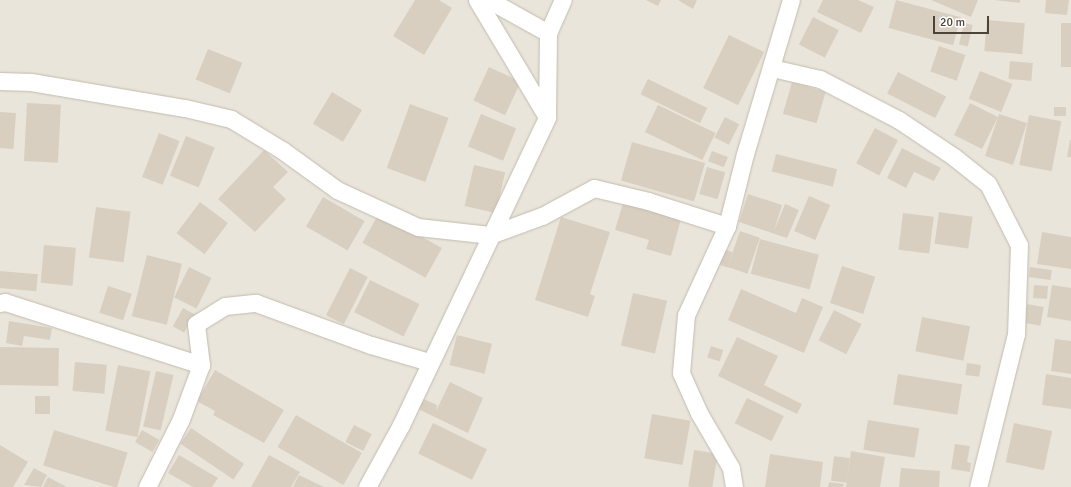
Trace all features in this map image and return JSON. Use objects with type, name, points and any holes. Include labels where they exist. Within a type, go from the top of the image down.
[{"type":"street","points":[[477,0],[547,116]]},
{"type":"street","points":[[489,0],[548,33]]},
{"type":"street","points":[[367,487],[401,425],[429,362],[547,116],[548,33],[563,0]]},
{"type":"street","points":[[734,487],[732,468],[699,413],[682,373],[686,315],[727,226],[745,154],[772,68],[791,0]]},
{"type":"street","points":[[772,68],[820,79],[898,120],[954,157],[988,184],[1019,245],[1016,334],[978,487]]},
{"type":"street","points":[[0,81],[31,82],[185,108],[231,119],[282,150],[337,190],[418,227],[490,235],[542,216],[594,188],[648,201],[727,226]]},
{"type":"street","points":[[0,303],[5,302],[201,365]]},
{"type":"street","points":[[147,487],[181,419],[201,365],[196,324],[225,306],[256,303],[371,345],[429,362]]},
{"type":"shaded area","points":[[0,0],[1071,0],[1071,487],[0,487]]},
{"type":"building","points":[[415,0],[439,0],[452,8],[424,55],[393,36]]},
{"type":"building","points":[[646,0],[661,0],[658,6]]},
{"type":"building","points":[[678,0],[697,0],[693,9]]},
{"type":"building","points":[[823,0],[858,0],[874,7],[861,33],[817,12]]},
{"type":"building","points":[[896,0],[961,17],[953,45],[888,28]]},
{"type":"building","points":[[931,0],[978,0],[971,17]]},
{"type":"building","points":[[994,0],[1020,0],[1020,3]]},
{"type":"building","points":[[1046,0],[1069,0],[1067,15],[1045,13]]},
{"type":"building","points":[[813,17],[839,30],[825,58],[799,45]]},
{"type":"building","points":[[987,20],[1025,23],[1022,54],[984,51]]},
{"type":"building","points":[[964,23],[973,25],[968,46],[959,44]]},
{"type":"building","points":[[1061,23],[1071,23],[1071,67],[1061,67]]},
{"type":"building","points":[[729,35],[764,52],[738,105],[703,88]]},
{"type":"building","points":[[939,46],[965,55],[957,81],[930,72]]},
{"type":"building","points":[[208,49],[242,63],[230,93],[196,80]]},
{"type":"building","points":[[1010,61],[1033,63],[1031,81],[1008,79]]},
{"type":"building","points":[[489,67],[521,82],[505,115],[473,101]]},
{"type":"building","points":[[980,71],[1012,84],[1001,112],[969,99]]},
{"type":"building","points":[[898,72],[946,97],[935,118],[887,93]]},
{"type":"building","points":[[648,79],[707,108],[700,123],[641,94]]},
{"type":"building","points":[[792,82],[826,92],[817,123],[783,114]]},
{"type":"building","points":[[332,92],[362,110],[343,142],[313,124]]},
{"type":"building","points":[[27,103],[61,105],[58,163],[24,161]]},
{"type":"building","points":[[970,103],[998,117],[982,149],[954,135]]},
{"type":"building","points":[[410,104],[449,118],[425,182],[387,168]]},
{"type":"building","points":[[658,105],[716,133],[702,160],[645,132]]},
{"type":"building","points":[[1054,107],[1066,107],[1066,116],[1054,116]]},
{"type":"building","points":[[0,112],[16,113],[13,149],[0,148]]},
{"type":"building","points":[[481,114],[516,128],[503,161],[468,146]]},
{"type":"building","points":[[999,114],[1027,123],[1013,165],[985,156]]},
{"type":"building","points":[[1029,115],[1061,121],[1052,171],[1019,165]]},
{"type":"building","points":[[725,117],[739,124],[729,145],[715,137]]},
{"type":"building","points":[[875,128],[898,140],[879,176],[856,163]]},
{"type":"building","points":[[159,133],[180,141],[163,185],[142,177]]},
{"type":"building","points":[[186,136],[215,148],[199,187],[170,176]]},
{"type":"building","points":[[1070,140],[1071,157],[1067,157]]},
{"type":"building","points":[[632,142],[705,163],[694,201],[621,180]]},
{"type":"building","points":[[902,148],[941,168],[934,181],[914,172],[906,188],[887,178]]},
{"type":"building","points":[[264,150],[288,172],[273,187],[286,199],[255,232],[218,199]]},
{"type":"building","points":[[712,151],[728,157],[724,167],[708,161]]},
{"type":"building","points":[[776,154],[837,169],[833,187],[772,171]]},
{"type":"building","points":[[474,165],[505,172],[496,213],[465,206]]},
{"type":"building","points":[[707,167],[725,172],[718,199],[699,194]]},
{"type":"building","points":[[748,194],[782,205],[774,231],[785,204],[799,210],[787,238],[739,222]]},
{"type":"building","points":[[809,196],[830,205],[815,240],[794,231]]},
{"type":"building","points":[[323,197],[365,221],[348,250],[306,226]]},
{"type":"building","points":[[200,202],[228,223],[204,254],[177,233]]},
{"type":"building","points":[[623,203],[681,219],[671,256],[646,249],[649,240],[615,230]]},
{"type":"building","points":[[96,207],[131,212],[124,262],[89,258]]},
{"type":"building","points":[[939,212],[973,217],[968,248],[935,244]]},
{"type":"building","points":[[379,213],[442,248],[425,278],[363,243]]},
{"type":"building","points":[[903,213],[934,217],[929,254],[898,250]]},
{"type":"building","points":[[561,217],[610,232],[590,294],[595,296],[588,317],[535,300]]},
{"type":"building","points":[[740,231],[760,238],[747,274],[728,267]]},
{"type":"building","points":[[1042,232],[1071,237],[1071,269],[1037,264]]},
{"type":"building","points":[[760,239],[819,255],[810,290],[751,274]]},
{"type":"building","points":[[44,245],[76,248],[73,286],[41,283]]},
{"type":"building","points":[[719,248],[732,252],[728,267],[714,263]]},
{"type":"building","points":[[147,255],[182,264],[167,325],[132,316]]},
{"type":"building","points":[[842,266],[875,277],[863,314],[830,303]]},
{"type":"building","points":[[189,267],[211,278],[197,309],[174,298]]},
{"type":"building","points":[[1030,267],[1052,270],[1050,280],[1029,277]]},
{"type":"building","points":[[350,268],[368,277],[344,324],[326,315]]},
{"type":"building","points":[[0,271],[38,274],[36,291],[0,288]]},
{"type":"building","points":[[370,280],[419,304],[404,336],[354,312]]},
{"type":"building","points":[[1034,285],[1048,286],[1047,299],[1033,298]]},
{"type":"building","points":[[1052,285],[1071,288],[1071,321],[1047,317]]},
{"type":"building","points":[[108,286],[132,294],[123,320],[99,313]]},
{"type":"building","points":[[741,289],[796,313],[802,298],[823,307],[804,353],[728,320]]},
{"type":"building","points":[[633,293],[667,301],[655,353],[621,346]]},
{"type":"building","points":[[1027,304],[1044,307],[1040,326],[1024,323]]},
{"type":"building","points":[[183,308],[194,314],[184,333],[173,326]]},
{"type":"building","points":[[834,310],[862,324],[846,354],[819,340]]},
{"type":"building","points":[[922,317],[970,326],[963,361],[915,351]]},
{"type":"building","points":[[9,321],[52,328],[50,340],[24,336],[22,346],[6,343]]},
{"type":"building","points":[[457,335],[492,344],[484,374],[450,365]]},
{"type":"building","points":[[737,337],[778,356],[764,385],[802,404],[797,414],[718,376]]},
{"type":"building","points":[[1055,339],[1071,341],[1071,374],[1051,371]]},
{"type":"building","points":[[711,346],[723,350],[720,361],[707,357]]},
{"type":"building","points":[[0,347],[59,348],[58,386],[0,385]]},
{"type":"building","points":[[75,362],[107,365],[104,394],[72,391]]},
{"type":"building","points":[[967,363],[981,365],[979,377],[965,375]]},
{"type":"building","points":[[118,365],[150,371],[138,437],[105,431]]},
{"type":"building","points":[[215,370],[284,410],[264,443],[213,415],[215,411],[197,401]]},
{"type":"building","points":[[156,371],[174,375],[161,431],[143,427]]},
{"type":"building","points":[[898,374],[962,384],[957,415],[893,405]]},
{"type":"building","points":[[1046,374],[1071,378],[1071,409],[1042,405]]},
{"type":"building","points":[[450,382],[483,398],[468,433],[416,408],[421,398],[437,405],[436,411]]},
{"type":"building","points":[[35,396],[50,396],[50,414],[35,414]]},
{"type":"building","points":[[747,398],[784,416],[772,441],[735,423]]},
{"type":"building","points":[[652,414],[690,421],[683,465],[644,458]]},
{"type":"building","points":[[296,415],[362,453],[343,485],[278,447]]},
{"type":"building","points":[[868,420],[919,428],[915,458],[863,450]]},
{"type":"building","points":[[433,423],[487,449],[472,480],[418,454]]},
{"type":"building","points":[[1014,423],[1052,431],[1044,470],[1006,462]]},
{"type":"building","points":[[354,425],[372,434],[363,451],[345,442]]},
{"type":"building","points":[[191,428],[244,464],[233,480],[180,444]]},
{"type":"building","points":[[54,430],[128,453],[117,487],[43,465]]},
{"type":"building","points":[[142,430],[159,440],[152,452],[135,442]]},
{"type":"building","points":[[955,444],[970,446],[967,462],[971,463],[970,472],[951,469]]},
{"type":"building","points":[[0,445],[28,462],[13,487],[0,487]]},
{"type":"building","points":[[694,450],[718,454],[712,487],[688,487]]},
{"type":"building","points":[[851,451],[885,457],[880,487],[846,487]]},
{"type":"building","points":[[770,454],[823,462],[820,487],[765,487]]},
{"type":"building","points":[[179,455],[218,478],[212,487],[193,487],[168,473]]},
{"type":"building","points":[[269,455],[300,472],[291,487],[251,487]]},
{"type":"building","points":[[834,456],[850,458],[847,483],[831,481]]},
{"type":"building","points":[[34,468],[47,475],[41,487],[24,485]]},
{"type":"building","points":[[901,468],[940,471],[939,487],[899,487]]},
{"type":"building","points":[[299,475],[324,487],[293,487]]},
{"type":"building","points":[[48,477],[67,487],[43,487]]},
{"type":"building","points":[[829,482],[844,484],[843,487],[828,487]]}]
